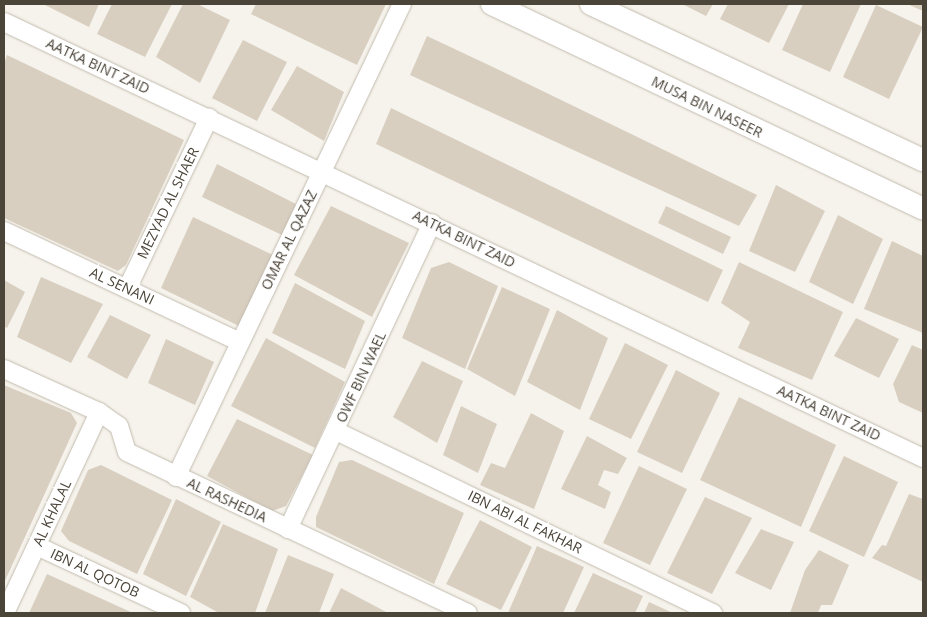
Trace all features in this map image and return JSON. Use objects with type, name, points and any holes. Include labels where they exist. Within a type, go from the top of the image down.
[{"type":"street","name":"OMAR AL QAZAZ","points":[[176,477],[402,4]]},
{"type":"street","name":"MUSA BIN NASEER","points":[[492,4],[923,209]]},
{"type":"street","points":[[591,4],[923,160]]},
{"type":"street","name":"AATKA BINT ZAID","points":[[4,22],[432,223],[923,458]]},
{"type":"street","name":"MEZYAD AL SHAER","points":[[128,289],[209,118]]},
{"type":"street","name":"OWF BIN WAEL","points":[[288,529],[336,431],[432,223]]},
{"type":"street","name":"AL SENANI","points":[[4,230],[240,342]]},
{"type":"street","name":"AL RASHEDIA","points":[[4,369],[98,412],[119,426],[127,452],[176,477],[468,613]]},
{"type":"street","name":"AL KHALAL","points":[[5,613],[98,412]]},
{"type":"street","name":"IBN ABI AL FAKHAR","points":[[336,431],[713,613]]},
{"type":"street","name":"IBN AL QOTOB","points":[[36,546],[145,605],[181,613]]},
{"type":"building","points":[[43,4],[99,4],[89,27]]},
{"type":"building","points":[[112,4],[172,4],[145,57],[97,34]]},
{"type":"building","points":[[183,4],[197,4],[230,20],[200,83],[156,57]]},
{"type":"building","points":[[256,4],[386,4],[357,65],[251,14]]},
{"type":"building","points":[[682,4],[713,4],[706,16]]},
{"type":"building","points":[[728,4],[789,4],[769,43],[720,19]]},
{"type":"building","points":[[803,4],[861,4],[830,72],[782,50]]},
{"type":"building","points":[[907,4],[923,4],[923,11]]},
{"type":"building","points":[[876,5],[923,27],[889,99],[843,77]]},
{"type":"building","points":[[427,36],[757,195],[739,226],[410,75]]},
{"type":"building","points":[[243,40],[287,62],[257,121],[212,98]]},
{"type":"building","points":[[7,55],[184,140],[126,265],[118,271],[4,218],[4,64]]},
{"type":"building","points":[[297,66],[344,92],[324,141],[271,110]]},
{"type":"building","points":[[391,108],[723,270],[708,302],[376,144]]},
{"type":"building","points":[[217,164],[296,204],[282,235],[202,197]]},
{"type":"building","points":[[776,185],[825,211],[795,272],[749,251]]},
{"type":"building","points":[[331,206],[409,243],[372,317],[294,275]]},
{"type":"building","points":[[666,206],[731,237],[723,254],[658,223]]},
{"type":"building","points":[[838,215],[883,239],[853,304],[809,282]]},
{"type":"building","points":[[193,217],[273,255],[239,326],[161,288]]},
{"type":"building","points":[[892,241],[923,256],[923,333],[864,309]]},
{"type":"building","points":[[449,262],[498,286],[465,369],[402,338],[431,268]]},
{"type":"building","points":[[739,262],[843,312],[812,380],[738,348],[750,322],[721,303]]},
{"type":"building","points":[[41,277],[103,304],[71,363],[17,337]]},
{"type":"building","points":[[4,280],[25,292],[7,328],[4,326]]},
{"type":"building","points":[[295,283],[365,321],[345,369],[272,333]]},
{"type":"building","points":[[502,287],[550,309],[515,396],[467,369]]},
{"type":"building","points":[[557,310],[608,338],[580,410],[527,382]]},
{"type":"building","points":[[110,315],[151,335],[127,379],[87,357]]},
{"type":"building","points":[[856,318],[899,339],[879,378],[834,356]]},
{"type":"building","points":[[266,338],[345,382],[315,448],[231,406]]},
{"type":"building","points":[[166,339],[214,362],[195,405],[148,383]]},
{"type":"building","points":[[625,343],[668,365],[631,439],[589,419]]},
{"type":"building","points":[[912,345],[923,350],[923,413],[899,402],[893,384]]},
{"type":"building","points":[[422,361],[463,381],[437,443],[393,417]]},
{"type":"building","points":[[676,370],[720,393],[682,473],[637,452]]},
{"type":"building","points":[[4,385],[71,413],[77,423],[4,583]]},
{"type":"building","points":[[739,397],[836,445],[801,527],[700,480]]},
{"type":"building","points":[[461,406],[497,424],[478,473],[443,455]]},
{"type":"building","points":[[531,413],[564,431],[534,509],[480,485],[491,463],[505,468]]},
{"type":"building","points":[[237,419],[313,455],[286,506],[272,511],[207,476]]},
{"type":"building","points":[[587,436],[627,458],[618,474],[604,470],[598,485],[611,492],[605,509],[561,489]]},
{"type":"building","points":[[844,456],[898,482],[864,557],[809,531]]},
{"type":"building","points":[[352,460],[464,513],[434,584],[316,527],[316,517],[339,462]]},
{"type":"building","points":[[101,465],[172,500],[137,574],[69,541],[61,531],[88,470]]},
{"type":"building","points":[[639,466],[687,489],[650,565],[603,543]]},
{"type":"building","points":[[909,494],[923,499],[923,582],[872,558],[882,545],[886,546]]},
{"type":"building","points":[[705,497],[752,518],[712,594],[667,573]]},
{"type":"building","points":[[176,499],[221,522],[186,596],[143,574]]},
{"type":"building","points":[[480,520],[532,547],[501,610],[446,584]]},
{"type":"building","points":[[223,524],[278,549],[255,613],[219,613],[190,597]]},
{"type":"building","points":[[761,529],[794,542],[771,590],[735,573]]},
{"type":"building","points":[[537,546],[584,567],[563,613],[508,613]]},
{"type":"building","points":[[819,550],[849,565],[832,605],[821,605],[818,613],[790,613],[805,570]]},
{"type":"building","points":[[288,555],[334,574],[319,613],[265,613]]},
{"type":"building","points":[[593,573],[643,596],[635,613],[574,613]]},
{"type":"building","points":[[47,574],[133,613],[29,613]]},
{"type":"building","points":[[341,588],[388,613],[329,613]]},
{"type":"building","points":[[649,602],[673,613],[644,613]]}]
